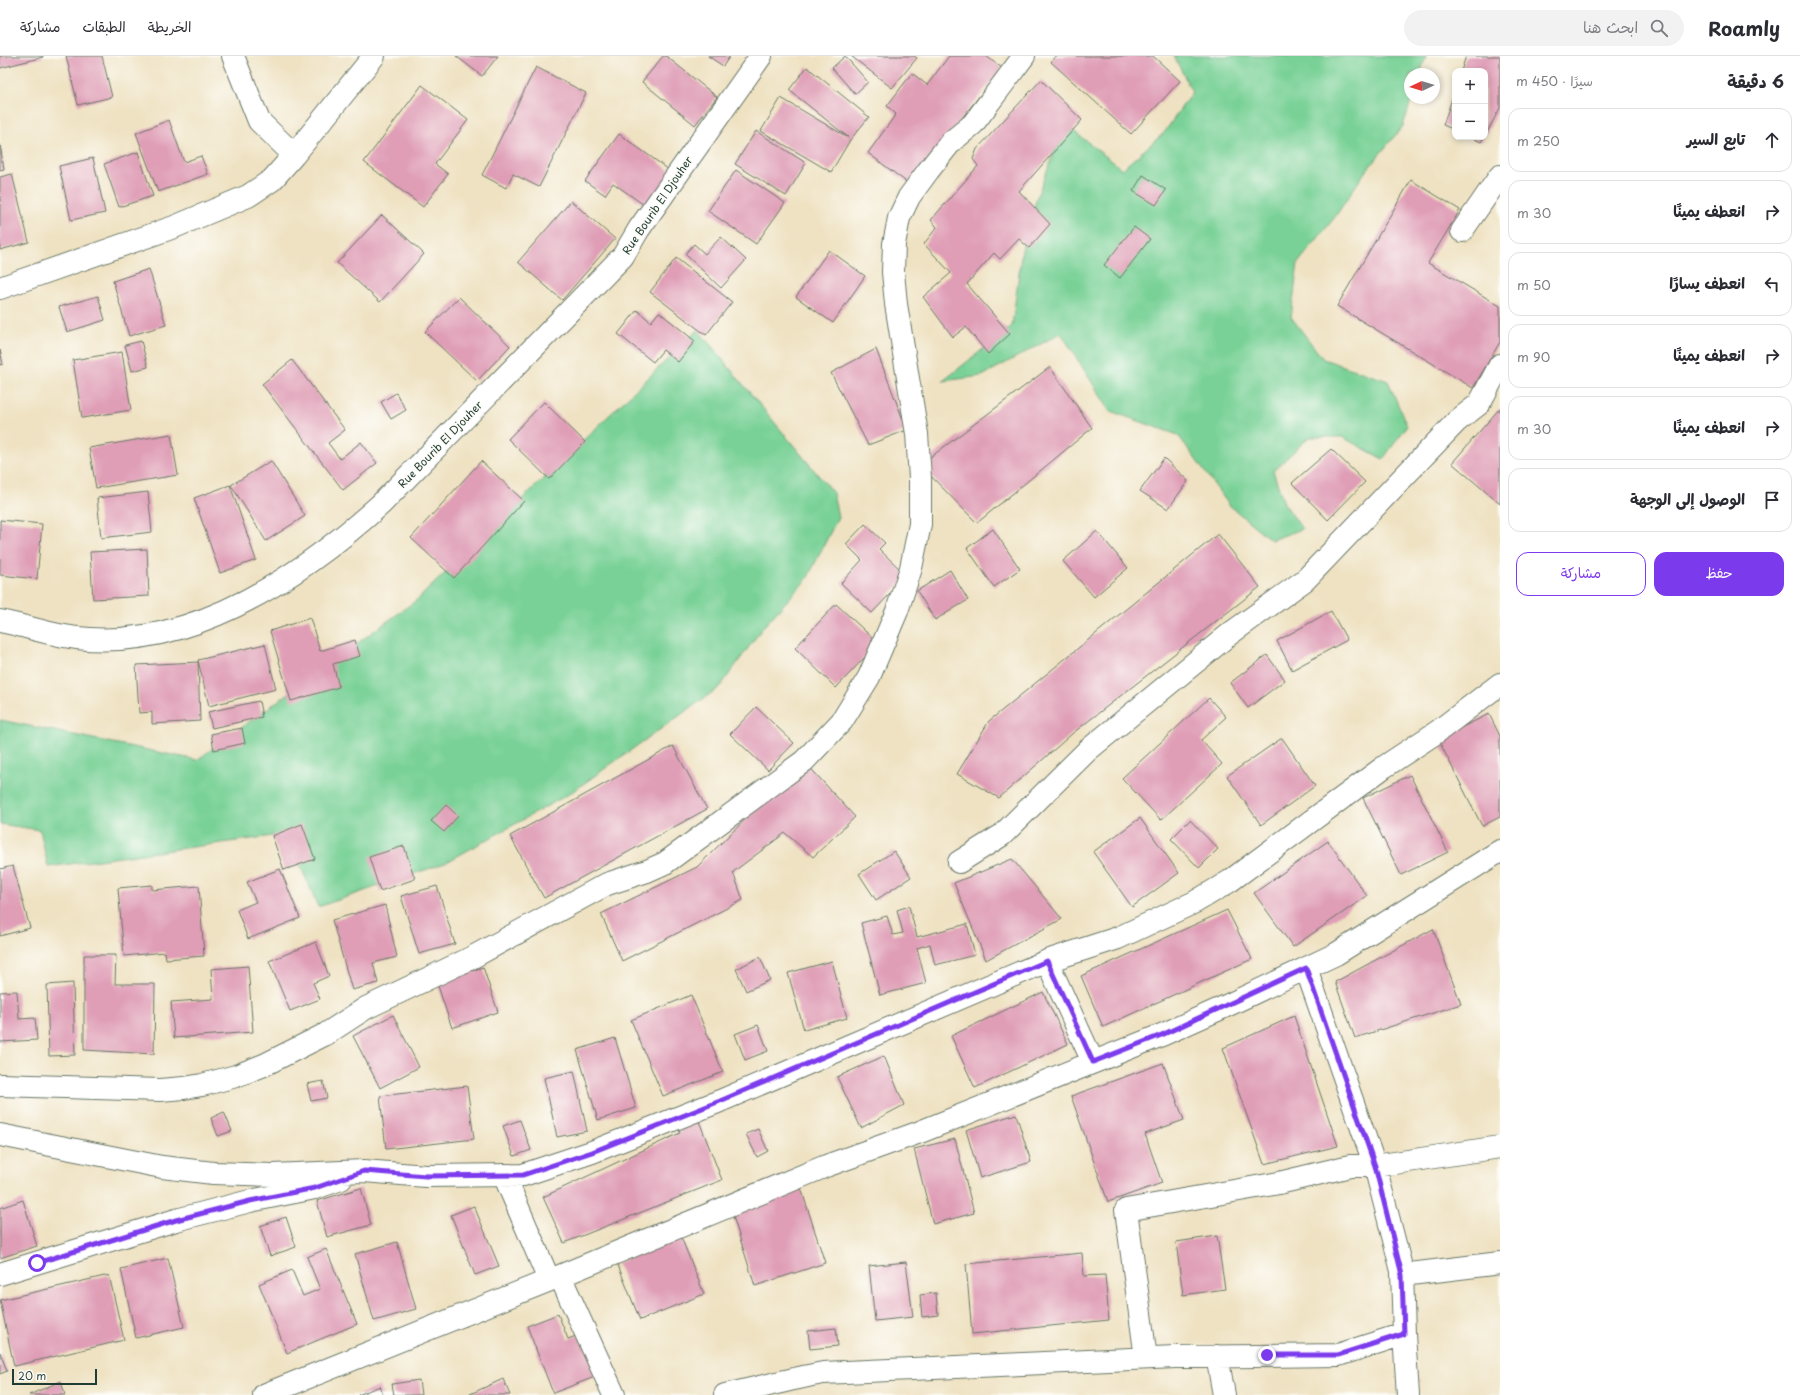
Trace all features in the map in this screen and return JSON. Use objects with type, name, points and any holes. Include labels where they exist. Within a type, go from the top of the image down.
[{"type":"street","points":[[233,56],[259,120],[294,155]]},
{"type":"street","points":[[0,288],[174,227],[248,196],[272,180],[374,56]]},
{"type":"street","name":"Rue Bourib El Djouher","points":[[0,621],[77,638],[133,638],[155,634],[210,617],[247,600],[287,578],[335,544],[382,504],[623,256],[643,223],[761,56]]},
{"type":"street","points":[[0,1086],[160,1090],[184,1088],[236,1076],[264,1065],[326,1034],[366,1008],[471,958],[607,884],[647,871],[665,863],[804,761],[828,737],[855,702],[869,677],[883,646],[911,568],[920,524],[920,478],[917,434],[894,287],[894,244],[899,218],[909,197],[928,171],[951,142],[973,124],[1024,56]]},
{"type":"street","points":[[1462,231],[1500,176]]},
{"type":"street","points":[[959,862],[1002,835],[1088,750],[1231,633],[1305,580],[1458,421],[1479,404],[1500,365]]},
{"type":"street","points":[[0,1135],[162,1167],[191,1171],[273,1175],[364,1171],[426,1176],[513,1175],[592,1152],[712,1104],[1047,961],[1118,938],[1195,902],[1230,881],[1384,767],[1437,732],[1500,684]]},
{"type":"street","points":[[264,1395],[826,1166],[920,1132],[1211,1013],[1336,954],[1500,851]]},
{"type":"street","points":[[1047,961],[1093,1062]]},
{"type":"street","points":[[1306,968],[1375,1166],[1402,1275],[1408,1395]]},
{"type":"street","points":[[1146,1358],[1126,1210],[1279,1183],[1350,1166],[1375,1166],[1500,1147]]},
{"type":"street","points":[[0,1274],[176,1220],[250,1201],[315,1188],[364,1171]]},
{"type":"street","points":[[513,1175],[516,1202],[614,1395]]},
{"type":"street","points":[[1402,1275],[1500,1263]]},
{"type":"street","points":[[725,1395],[764,1387],[795,1378],[823,1373],[1146,1358],[1338,1355],[1404,1334]]},
{"type":"street","points":[[1217,1356],[1224,1395]]},
{"type":"green space","points":[[1174,56],[1426,56],[1422,68],[1404,68],[1404,104],[1410,104],[1403,126],[1365,172],[1335,217],[1298,263],[1291,317],[1323,359],[1388,381],[1407,426],[1383,459],[1342,437],[1309,437],[1273,471],[1284,503],[1302,529],[1271,540],[1229,505],[1178,435],[1110,411],[1061,333],[982,376],[943,381],[1012,326],[1022,250],[1037,197],[1055,150],[1071,129],[1122,169],[1164,133],[1192,92]]},
{"type":"green space","points":[[698,330],[833,493],[838,517],[807,579],[764,626],[720,687],[569,794],[445,863],[318,907],[287,834],[48,867],[40,830],[0,824],[0,720],[197,760],[418,599]]},
{"type":"building","points":[[0,56],[43,56],[43,57],[0,68]]},
{"type":"building","points":[[66,56],[102,56],[112,97],[78,105]]},
{"type":"building","points":[[456,56],[498,56],[482,76]]},
{"type":"building","points":[[663,56],[666,56],[717,97],[695,125],[642,82]]},
{"type":"building","points":[[708,56],[730,56],[723,66]]},
{"type":"building","points":[[845,56],[868,82],[855,94],[832,68]]},
{"type":"building","points":[[851,56],[914,56],[917,58],[892,88]]},
{"type":"building","points":[[949,56],[986,56],[1002,68],[909,184],[868,153],[896,114],[887,106],[912,73],[927,85]]},
{"type":"building","points":[[1055,56],[1153,56],[1180,81],[1131,134],[1051,62]]},
{"type":"building","points":[[1466,56],[1500,56],[1500,108],[1488,130],[1488,68],[1462,68]]},
{"type":"building","points":[[536,67],[586,93],[539,187],[513,174],[506,188],[482,175]]},
{"type":"building","points":[[807,67],[869,117],[850,140],[831,172],[761,131],[781,98],[849,138],[789,90]]},
{"type":"building","points":[[1041,80],[1082,120],[1019,191],[1050,224],[1029,248],[1019,239],[1000,259],[994,253],[967,284],[1010,334],[988,354],[966,327],[953,337],[923,297],[951,273],[924,244],[937,227],[931,220],[978,166],[973,159],[977,149]]},
{"type":"building","points":[[422,85],[468,120],[435,164],[448,174],[423,207],[364,162]]},
{"type":"building","points":[[1452,99],[1452,129],[1443,125]]},
{"type":"building","points":[[169,120],[184,162],[201,156],[208,174],[158,192],[136,133]]},
{"type":"building","points":[[756,131],[806,163],[786,196],[735,164]]},
{"type":"building","points":[[619,134],[672,172],[647,207],[613,183],[605,195],[585,181]]},
{"type":"building","points":[[0,144],[4,169],[0,170]]},
{"type":"building","points":[[138,152],[153,196],[119,207],[104,164]]},
{"type":"building","points":[[93,158],[105,213],[71,220],[59,166]]},
{"type":"building","points":[[736,170],[785,203],[756,244],[708,211]]},
{"type":"building","points":[[12,174],[29,242],[0,250],[0,177]]},
{"type":"building","points":[[1143,175],[1166,190],[1156,205],[1133,191]]},
{"type":"building","points":[[1411,180],[1460,210],[1428,263],[1500,306],[1500,342],[1473,388],[1337,306]]},
{"type":"building","points":[[571,201],[615,239],[562,300],[518,262]]},
{"type":"building","points":[[382,215],[424,254],[380,302],[337,263]]},
{"type":"building","points":[[1134,227],[1150,239],[1120,278],[1104,265]]},
{"type":"building","points":[[721,237],[746,260],[721,288],[685,254],[694,244],[705,254]]},
{"type":"building","points":[[829,250],[865,276],[833,323],[796,297]]},
{"type":"building","points":[[676,258],[732,302],[706,335],[650,292]]},
{"type":"building","points":[[149,269],[166,325],[129,336],[113,281]]},
{"type":"building","points":[[98,296],[105,320],[67,332],[59,307]]},
{"type":"building","points":[[459,297],[510,346],[477,381],[425,332]]},
{"type":"building","points":[[637,310],[651,322],[659,312],[695,341],[678,362],[663,350],[653,362],[618,334]]},
{"type":"building","points":[[141,341],[148,367],[132,371],[125,345]]},
{"type":"building","points":[[876,349],[907,430],[868,445],[831,373]]},
{"type":"building","points":[[0,350],[3,364],[0,365]]},
{"type":"building","points":[[122,352],[131,410],[82,418],[73,360]]},
{"type":"building","points":[[292,360],[345,430],[328,443],[340,459],[361,442],[377,463],[343,490],[262,384]]},
{"type":"building","points":[[1050,367],[1092,428],[977,523],[920,465]]},
{"type":"building","points":[[396,393],[406,410],[391,419],[381,402]]},
{"type":"building","points":[[544,402],[585,442],[549,479],[508,439]]},
{"type":"building","points":[[1500,408],[1500,504],[1452,463]]},
{"type":"building","points":[[171,434],[178,475],[96,488],[89,448]]},
{"type":"building","points":[[1331,449],[1365,482],[1328,520],[1292,483]]},
{"type":"building","points":[[1164,458],[1188,481],[1168,509],[1140,491]]},
{"type":"building","points":[[271,461],[305,516],[266,541],[231,485]]},
{"type":"building","points":[[481,461],[524,501],[454,578],[411,538]]},
{"type":"building","points":[[230,485],[256,560],[220,573],[194,498]]},
{"type":"building","points":[[148,492],[152,532],[101,538],[97,498]]},
{"type":"building","points":[[0,520],[42,524],[37,579],[0,575]]},
{"type":"building","points":[[865,524],[885,543],[879,549],[907,576],[872,613],[841,583],[862,560],[846,544]]},
{"type":"building","points":[[993,529],[1020,569],[994,587],[967,548]]},
{"type":"building","points":[[1097,531],[1128,568],[1094,597],[1063,561]]},
{"type":"building","points":[[1218,534],[1260,587],[1073,733],[999,798],[957,774],[989,721]]},
{"type":"building","points":[[147,549],[149,596],[93,599],[90,552]]},
{"type":"building","points":[[950,570],[968,600],[935,620],[917,591]]},
{"type":"building","points":[[836,604],[878,643],[836,688],[795,648]]},
{"type":"building","points":[[1331,611],[1347,640],[1292,670],[1277,641]]},
{"type":"building","points":[[310,618],[320,651],[355,640],[360,656],[333,664],[339,687],[291,701],[270,631]]},
{"type":"building","points":[[265,644],[276,689],[209,706],[198,660]]},
{"type":"building","points":[[1267,655],[1285,680],[1248,708],[1230,683]]},
{"type":"building","points":[[198,662],[200,721],[152,724],[152,712],[139,713],[136,665]]},
{"type":"building","points":[[1209,698],[1226,717],[1201,740],[1222,764],[1161,820],[1122,778]]},
{"type":"building","points":[[259,701],[262,717],[212,728],[208,712]]},
{"type":"building","points":[[756,707],[794,743],[768,770],[730,734]]},
{"type":"building","points":[[1489,714],[1500,736],[1500,817],[1482,826],[1438,739]]},
{"type":"building","points":[[242,728],[245,743],[214,750],[211,734]]},
{"type":"building","points":[[1282,738],[1315,786],[1261,825],[1227,776]]},
{"type":"building","points":[[673,746],[707,809],[544,898],[510,836]]},
{"type":"building","points":[[804,761],[855,817],[813,857],[785,833],[733,872],[743,900],[622,961],[601,914],[697,867]]},
{"type":"building","points":[[1410,775],[1448,852],[1401,875],[1363,798]]},
{"type":"building","points":[[446,805],[458,816],[444,832],[431,821]]},
{"type":"building","points":[[1140,818],[1179,873],[1132,907],[1093,852]]},
{"type":"building","points":[[1190,820],[1218,849],[1199,868],[1171,839]]},
{"type":"building","points":[[302,824],[315,859],[284,870],[272,836]]},
{"type":"building","points":[[1328,841],[1367,896],[1293,947],[1254,893]]},
{"type":"building","points":[[404,846],[415,879],[380,891],[369,857]]},
{"type":"building","points":[[894,851],[911,877],[876,900],[859,874]]},
{"type":"building","points":[[1012,859],[1062,919],[986,960],[954,883]]},
{"type":"building","points":[[13,866],[30,928],[0,936],[0,869]]},
{"type":"building","points":[[280,869],[300,918],[248,939],[237,910],[256,902],[247,882]]},
{"type":"building","points":[[152,885],[152,890],[199,886],[204,956],[166,959],[165,952],[124,956],[118,888]]},
{"type":"building","points":[[437,886],[455,944],[419,954],[401,896]]},
{"type":"building","points":[[385,905],[397,957],[373,963],[378,983],[352,990],[332,920]]},
{"type":"building","points":[[909,906],[917,937],[967,924],[975,955],[935,965],[930,944],[917,948],[926,983],[880,995],[861,923],[887,916],[893,935],[903,933],[897,910]]},
{"type":"building","points":[[1227,910],[1252,959],[1103,1027],[1081,976]]},
{"type":"building","points":[[1433,929],[1461,1004],[1355,1038],[1335,982]]},
{"type":"building","points":[[316,942],[329,976],[313,983],[320,999],[290,1011],[269,961]]},
{"type":"building","points":[[84,955],[116,955],[115,984],[155,984],[154,1054],[84,1050]]},
{"type":"building","points":[[760,957],[770,980],[746,991],[736,969]]},
{"type":"building","points":[[832,961],[847,1018],[804,1030],[788,973]]},
{"type":"building","points":[[248,966],[253,1032],[174,1038],[171,1002],[213,999],[211,969]]},
{"type":"building","points":[[483,967],[498,1012],[452,1028],[437,983]]},
{"type":"building","points":[[73,983],[75,1055],[49,1056],[47,985]]},
{"type":"building","points":[[17,991],[19,1019],[35,1018],[37,1040],[0,1042],[0,992]]},
{"type":"building","points":[[1043,992],[1068,1044],[975,1088],[951,1036]]},
{"type":"building","points":[[691,995],[723,1072],[663,1096],[631,1020]]},
{"type":"building","points":[[393,1015],[419,1067],[380,1088],[353,1036]]},
{"type":"building","points":[[1294,1016],[1338,1146],[1264,1164],[1223,1048]]},
{"type":"building","points":[[758,1025],[768,1051],[745,1060],[735,1034]]},
{"type":"building","points":[[615,1038],[636,1108],[598,1120],[577,1050]]},
{"type":"building","points":[[884,1056],[904,1105],[861,1128],[837,1077]]},
{"type":"building","points":[[1163,1063],[1184,1120],[1145,1134],[1162,1183],[1108,1202],[1071,1096]]},
{"type":"building","points":[[574,1071],[587,1131],[557,1137],[544,1078]]},
{"type":"building","points":[[323,1081],[327,1098],[311,1101],[307,1084]]},
{"type":"building","points":[[467,1086],[474,1139],[386,1149],[380,1096]]},
{"type":"building","points":[[224,1112],[232,1131],[218,1136],[211,1118]]},
{"type":"building","points":[[1016,1114],[1031,1162],[980,1178],[966,1130]]},
{"type":"building","points":[[520,1120],[531,1150],[514,1156],[503,1126]]},
{"type":"building","points":[[699,1121],[722,1180],[564,1243],[543,1197],[680,1133],[679,1129]]},
{"type":"building","points":[[758,1129],[768,1151],[757,1157],[746,1134]]},
{"type":"building","points":[[955,1139],[974,1213],[933,1224],[914,1149]]},
{"type":"building","points":[[361,1188],[371,1225],[327,1237],[317,1201]]},
{"type":"building","points":[[801,1188],[825,1263],[755,1286],[731,1210]]},
{"type":"building","points":[[23,1200],[37,1246],[0,1258],[0,1208]]},
{"type":"building","points":[[474,1206],[499,1266],[475,1275],[451,1215]]},
{"type":"building","points":[[286,1217],[296,1247],[270,1256],[260,1226]]},
{"type":"building","points":[[1217,1236],[1225,1289],[1183,1295],[1176,1242]]},
{"type":"building","points":[[681,1237],[704,1294],[640,1320],[617,1263]]},
{"type":"building","points":[[397,1242],[416,1309],[374,1321],[355,1254]]},
{"type":"building","points":[[326,1249],[357,1324],[287,1353],[259,1284],[292,1270],[303,1296],[320,1289],[307,1257]]},
{"type":"building","points":[[1082,1253],[1084,1276],[1105,1275],[1109,1320],[972,1334],[966,1264]]},
{"type":"building","points":[[168,1258],[184,1327],[136,1338],[121,1269]]},
{"type":"building","points":[[906,1262],[913,1317],[875,1321],[869,1266]]},
{"type":"building","points":[[109,1275],[124,1340],[14,1366],[0,1300]]},
{"type":"building","points":[[936,1293],[938,1315],[922,1317],[920,1295]]},
{"type":"building","points":[[558,1314],[568,1339],[584,1333],[600,1375],[553,1393],[527,1326]]},
{"type":"building","points":[[836,1328],[838,1346],[810,1349],[808,1331]]},
{"type":"building","points":[[0,1352],[7,1371],[0,1374]]},
{"type":"building","points":[[503,1379],[510,1395],[468,1395]]},
{"type":"building","points":[[419,1380],[421,1395],[394,1395],[392,1384]]},
{"type":"building","points":[[61,1381],[65,1395],[29,1395]]},
{"type":"building","points":[[380,1386],[383,1395],[358,1395]]},
{"type":"route","points":[[37,1263],[176,1220],[250,1201],[315,1188],[364,1171],[426,1176],[523,1175],[592,1152],[720,1101],[1047,961],[1093,1062],[1164,1034],[1306,968],[1375,1166],[1402,1275],[1404,1334],[1338,1355],[1267,1355]]}]
